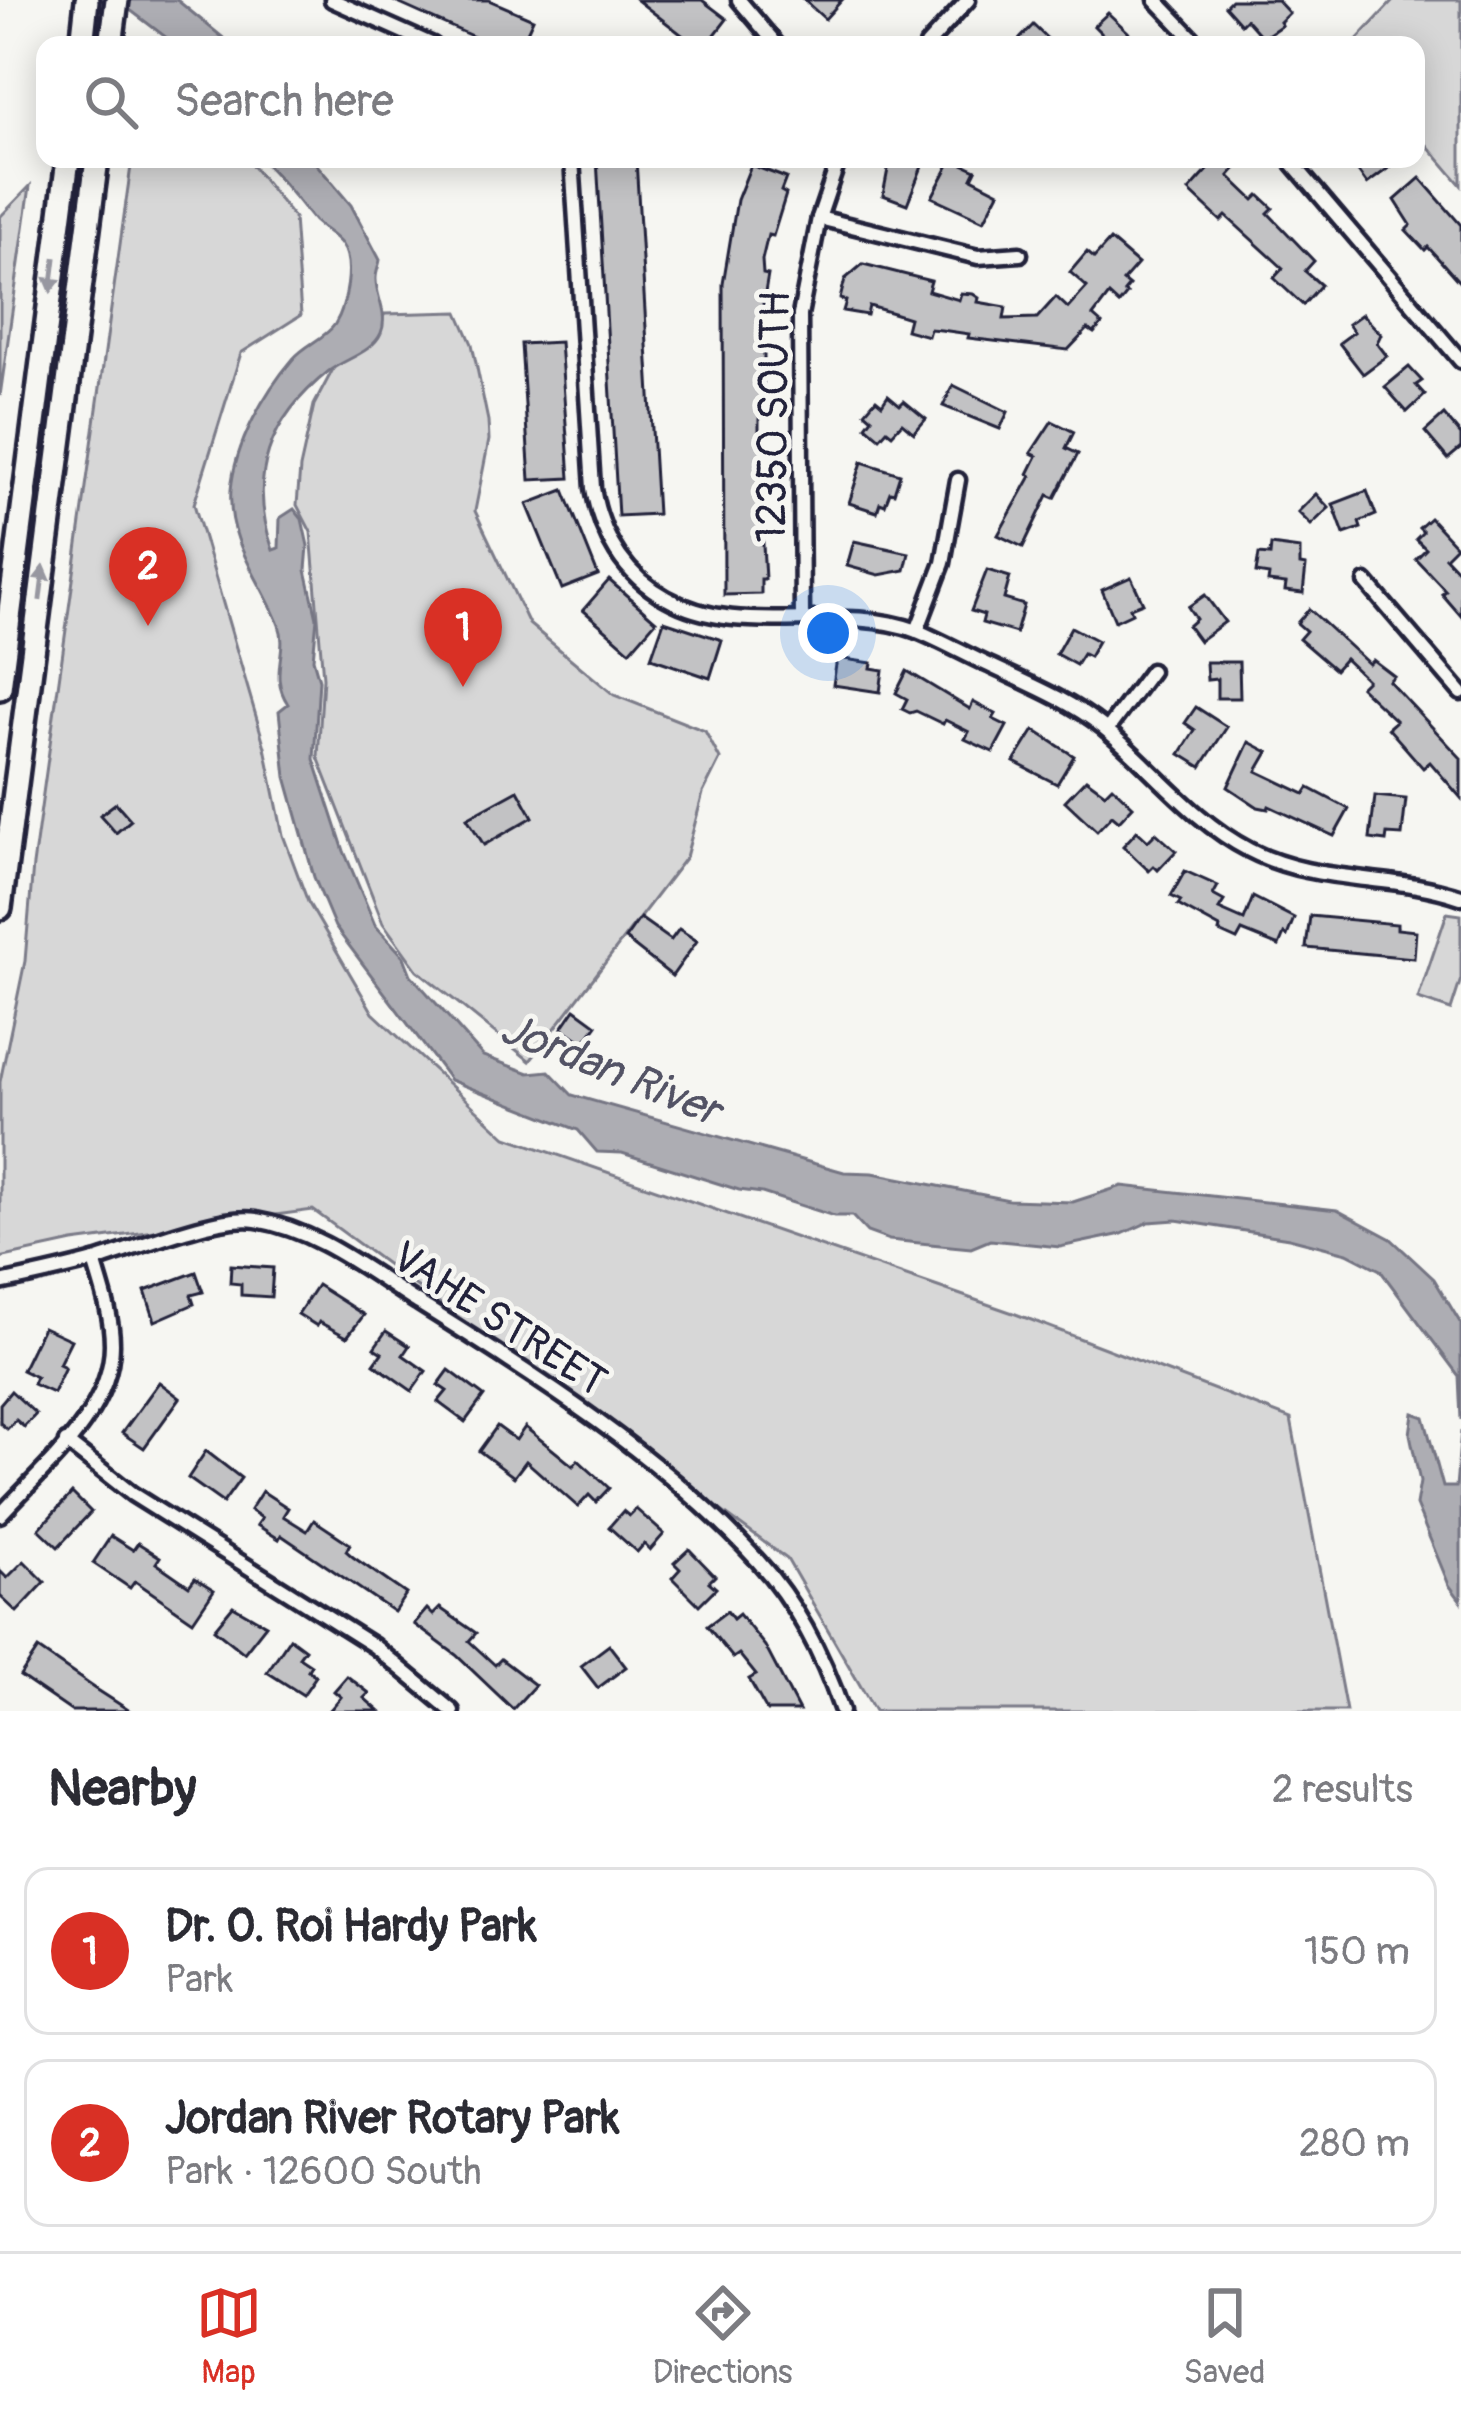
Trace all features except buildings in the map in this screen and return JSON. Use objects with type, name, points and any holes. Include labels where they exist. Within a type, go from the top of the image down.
[{"type":"main road","points":[[83,36],[88,0]]},
{"type":"main road","points":[[112,36],[117,0]]},
{"type":"main road","points":[[0,688],[67,168]]},
{"type":"main road","points":[[0,908],[96,168]]},
{"type":"street","points":[[332,0],[413,36]]},
{"type":"street","points":[[739,0],[769,36]]},
{"type":"street","points":[[935,36],[968,0]]},
{"type":"street","points":[[1156,0],[1190,36]]},
{"type":"street","points":[[573,168],[593,488],[607,536],[635,575],[679,605],[713,615],[853,618],[917,632],[1058,698],[1107,730],[1195,813],[1260,856],[1316,874],[1424,887],[1461,897]]},
{"type":"street","name":"12350 SOUTH","points":[[802,619],[800,315],[819,218],[836,168]]},
{"type":"street","points":[[1297,168],[1460,359]]},
{"type":"street","points":[[819,218],[978,256],[1020,254]]},
{"type":"street","points":[[917,632],[943,563],[958,480]]},
{"type":"street","points":[[1366,582],[1461,693]]},
{"type":"street","points":[[1107,730],[1151,671]]},
{"type":"street","name":"VAHE STREET","points":[[0,1283],[94,1261],[199,1228],[251,1219],[305,1232],[568,1400],[698,1502],[761,1564],[824,1659],[842,1711]]},
{"type":"street","points":[[0,1514],[89,1415],[104,1387],[113,1348],[110,1317],[94,1261]]},
{"type":"street","points":[[66,1442],[132,1494],[374,1646],[452,1711]]},
{"type":"shaded area","points":[[117,0],[177,0],[221,36],[164,36]]},
{"type":"shaded area","points":[[1394,0],[1461,0],[1461,185],[1425,143],[1425,36],[1360,36]]},
{"type":"shaded area","points":[[131,168],[254,168],[294,218],[301,315],[241,353],[194,504],[265,747],[283,835],[308,902],[373,1013],[506,1137],[1013,1313],[1291,1419],[1346,1711],[875,1711],[787,1559],[313,1210],[73,1242],[0,1258],[0,1082],[25,961],[33,865]]},
{"type":"shaded area","points":[[269,168],[320,168],[351,205],[380,260],[376,284],[381,333],[365,350],[329,371],[291,409],[278,429],[263,474],[265,523],[273,550],[279,548],[280,518],[294,509],[302,519],[308,546],[306,570],[317,618],[313,659],[319,680],[314,759],[375,925],[404,957],[411,975],[483,1056],[529,1073],[549,1071],[572,1095],[844,1172],[873,1173],[1009,1200],[1073,1202],[1122,1186],[1337,1210],[1391,1239],[1434,1279],[1461,1324],[1461,1420],[1459,1376],[1380,1270],[1347,1253],[1289,1238],[1176,1220],[1149,1222],[1122,1234],[1060,1247],[990,1240],[971,1248],[889,1240],[867,1232],[852,1216],[834,1216],[739,1190],[622,1153],[597,1152],[578,1130],[450,1080],[335,927],[314,877],[286,777],[279,711],[288,704],[280,683],[279,625],[234,527],[231,490],[245,437],[282,373],[335,324],[345,296],[348,273],[342,245],[314,221]]},
{"type":"shaded area","points":[[30,186],[0,396],[0,217]]},
{"type":"shaded area","points":[[458,312],[472,344],[488,421],[489,440],[475,511],[529,624],[614,695],[705,731],[720,759],[703,793],[686,857],[530,1061],[417,970],[383,923],[318,757],[323,678],[311,532],[297,505],[314,405],[340,356],[364,345],[385,314]]},
{"type":"shaded area","points":[[1447,913],[1461,915],[1461,979],[1451,1010],[1418,999]]},
{"type":"shaded area","points":[[1413,1413],[1424,1417],[1443,1487],[1456,1487],[1461,1431],[1461,1601],[1449,1585],[1416,1505],[1420,1482],[1410,1434]]},
{"type":"place","name":"Jordan River Rotary Park","points":[[148,626]]},
{"type":"place","name":"Dr. O. Roi Hardy Park","points":[[463,687]]},
{"type":"water label","name":"Jordan River","points":[[611,1068]]}]
